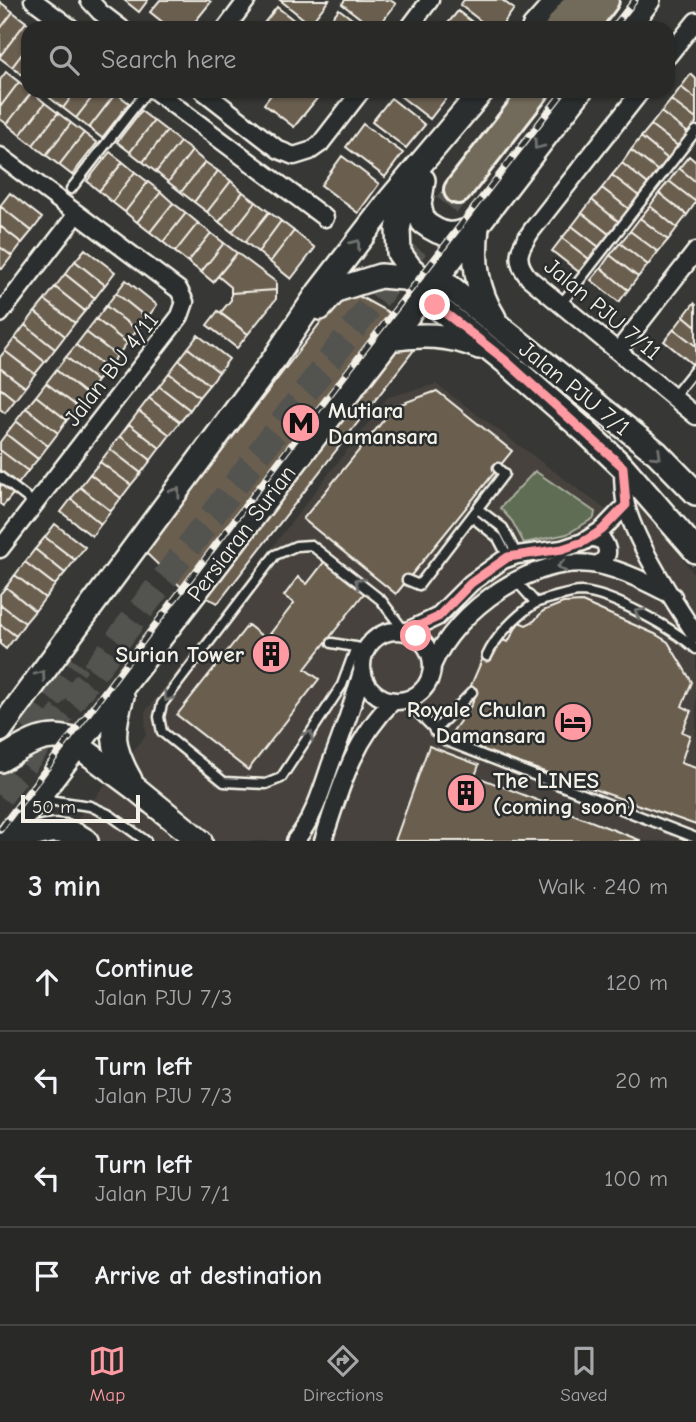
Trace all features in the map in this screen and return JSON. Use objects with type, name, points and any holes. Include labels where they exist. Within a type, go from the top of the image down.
[{"type":"main road","points":[[563,21],[579,0]]},
{"type":"main road","points":[[588,21],[605,0]]},
{"type":"main road","points":[[508,98],[452,185],[529,98]]},
{"type":"street","points":[[33,0],[62,21]]},
{"type":"street","points":[[89,0],[112,21]]},
{"type":"street","points":[[231,21],[247,0]]},
{"type":"street","points":[[414,21],[430,0]]},
{"type":"street","points":[[540,21],[559,0]]},
{"type":"street","points":[[632,21],[648,0]]},
{"type":"street","points":[[675,48],[696,21]]},
{"type":"street","points":[[164,98],[325,218]]},
{"type":"street","points":[[212,98],[279,150],[294,156],[320,145],[356,98]]},
{"type":"street","points":[[0,730],[274,359],[319,292],[390,200],[476,98]]},
{"type":"street","name":"Persiaran Surian","points":[[4,841],[389,339],[438,293],[477,227],[574,98]]},
{"type":"street","name":"Jalan PJU 7/11","points":[[636,98],[522,245],[518,258],[529,278],[696,416]]},
{"type":"street","name":"Jalan BU 4/11","points":[[0,156],[179,290],[185,302],[180,316],[0,549]]},
{"type":"street","points":[[426,159],[419,205],[423,222],[438,233],[460,234],[477,227],[475,269],[479,287],[491,313],[509,335]]},
{"type":"street","points":[[426,159],[403,208],[398,229],[399,253],[410,268],[438,293]]},
{"type":"street","points":[[0,314],[77,214]]},
{"type":"street","points":[[618,351],[696,251]]},
{"type":"street","points":[[274,359],[336,290],[380,276],[404,278],[438,293]]},
{"type":"street","name":"Jalan PJU 7/1","points":[[438,293],[509,335],[656,453],[696,493]]},
{"type":"street","name":"Jalan PJU 7/1","points":[[438,293],[505,360],[623,467],[696,551]]},
{"type":"street","points":[[389,339],[416,335],[452,338],[505,360]]},
{"type":"street","points":[[623,467],[626,505],[631,522],[696,635]]},
{"type":"street","points":[[405,632],[438,617],[471,583],[513,556],[562,549],[591,537],[602,530],[626,505]]},
{"type":"street","points":[[591,537],[603,541],[608,551],[606,558],[597,565]]},
{"type":"street","points":[[362,672],[366,683],[382,698],[399,700],[416,696],[424,688],[445,643],[481,603],[541,569],[597,565],[673,596]]},
{"type":"street","points":[[295,841],[308,825],[349,716],[362,672],[361,648],[383,634],[405,632],[416,636],[425,644],[432,666]]},
{"type":"street","points":[[124,687],[114,725],[114,741],[122,765],[135,788]]},
{"type":"street","points":[[323,841],[355,751],[376,718],[399,700]]},
{"type":"street","points":[[0,760],[41,738],[56,735],[79,746],[200,841]]},
{"type":"street","points":[[18,841],[40,831],[62,829],[86,841]]},
{"type":"lane","points":[[71,189],[142,98]]},
{"type":"lane","points":[[561,304],[696,131]]},
{"type":"lane","points":[[673,397],[696,368]]},
{"type":"lane","points":[[408,580],[419,585],[478,509],[501,471]]},
{"type":"lane","points":[[0,477],[35,504]]},
{"type":"lane","points":[[478,509],[503,528],[513,556]]},
{"type":"lane","points":[[472,516],[498,538],[513,556]]},
{"type":"lane","points":[[332,643],[361,648],[342,685],[281,778],[266,785],[223,782],[162,732],[159,717],[162,704],[275,555],[296,546],[312,545],[381,600],[405,632]]},
{"type":"lane","points":[[516,581],[536,603]]},
{"type":"lane","points":[[487,656],[507,628],[536,603],[580,592],[605,597],[655,622],[696,649]]},
{"type":"lane","points":[[434,731],[472,692]]},
{"type":"lane","points":[[399,700],[446,741],[696,838]]},
{"type":"lane","points":[[38,798],[90,806],[110,815],[146,841]]},
{"type":"shaded area","points":[[436,384],[605,509],[638,497],[696,577],[696,841],[59,841],[146,735],[145,712],[388,397]]},
{"type":"green space","points":[[535,471],[595,512],[594,518],[567,534],[524,543],[512,521],[500,508]]},
{"type":"building","points":[[124,0],[148,0],[139,12]]},
{"type":"building","points":[[160,0],[211,2],[196,21],[161,21],[150,12]]},
{"type":"building","points":[[280,0],[329,0],[312,21],[306,21]]},
{"type":"building","points":[[345,0],[390,0],[396,4],[383,21],[364,21],[342,4]]},
{"type":"building","points":[[464,0],[502,0],[514,9],[505,21],[481,21],[460,5]]},
{"type":"building","points":[[0,2],[13,12],[0,29]]},
{"type":"building","points":[[277,7],[295,21],[266,21]]},
{"type":"building","points":[[339,9],[355,21],[330,21]]},
{"type":"building","points":[[458,11],[471,21],[450,21]]},
{"type":"building","points":[[13,12],[25,21],[21,21],[21,29],[0,56],[0,29]]},
{"type":"building","points":[[21,29],[21,55],[12,67],[0,56]]},
{"type":"building","points":[[21,55],[21,74],[12,67]]},
{"type":"building","points":[[6,72],[19,82],[0,107],[0,80]]},
{"type":"building","points":[[691,74],[696,79],[696,99],[681,87]]},
{"type":"building","points":[[19,82],[21,84],[21,98],[27,98],[7,124],[0,119],[0,107]]},
{"type":"building","points":[[681,87],[696,99],[696,119],[671,100]]},
{"type":"building","points":[[27,98],[39,98],[45,103],[20,135],[7,124]]},
{"type":"building","points":[[50,98],[71,98],[63,108]]},
{"type":"building","points":[[71,98],[92,98],[76,118],[63,108]]},
{"type":"building","points":[[92,98],[112,98],[89,128],[76,118]]},
{"type":"building","points":[[112,98],[122,98],[129,103],[102,138],[89,128]]},
{"type":"building","points":[[269,98],[317,98],[294,127],[264,104]]},
{"type":"building","points":[[391,98],[425,125],[406,148],[372,122]]},
{"type":"building","points":[[403,98],[446,98],[430,119]]},
{"type":"building","points":[[671,100],[696,119],[688,133],[661,112]]},
{"type":"building","points":[[45,103],[58,113],[33,145],[20,135]]},
{"type":"building","points":[[141,111],[154,121],[130,152],[117,142]]},
{"type":"building","points":[[661,112],[688,133],[678,146],[651,125]]},
{"type":"building","points":[[58,113],[71,123],[46,155],[33,145]]},
{"type":"building","points":[[154,121],[167,131],[143,162],[130,152]]},
{"type":"building","points":[[71,123],[84,133],[59,165],[46,155]]},
{"type":"building","points":[[363,124],[403,153],[385,177],[346,147]]},
{"type":"building","points":[[651,125],[678,146],[668,159],[641,137]]},
{"type":"building","points":[[167,131],[180,142],[156,172],[143,162]]},
{"type":"building","points":[[84,133],[97,143],[72,175],[59,165]]},
{"type":"building","points":[[641,137],[668,159],[658,171],[631,150]]},
{"type":"building","points":[[180,142],[192,151],[168,182],[156,172]]},
{"type":"building","points":[[631,150],[658,171],[648,184],[622,163]]},
{"type":"building","points":[[192,151],[205,162],[181,192],[168,182]]},
{"type":"building","points":[[110,152],[123,162],[99,191],[87,181]]},
{"type":"building","points":[[342,156],[379,184],[358,213],[321,185]]},
{"type":"building","points":[[689,156],[696,162],[696,182],[679,168]]},
{"type":"building","points":[[123,162],[135,172],[112,202],[99,191]]},
{"type":"building","points":[[205,162],[218,171],[194,202],[181,192]]},
{"type":"building","points":[[622,163],[648,184],[639,196],[612,175]]},
{"type":"building","points":[[679,168],[696,182],[696,202],[669,181]]},
{"type":"building","points":[[218,171],[231,181],[207,212],[194,202]]},
{"type":"building","points":[[135,172],[148,182],[125,212],[112,202]]},
{"type":"building","points":[[612,175],[639,196],[629,209],[602,188]]},
{"type":"building","points":[[231,181],[243,192],[219,222],[207,212]]},
{"type":"building","points":[[669,181],[696,202],[687,215],[659,193]]},
{"type":"building","points":[[148,182],[161,192],[137,222],[125,212]]},
{"type":"building","points":[[602,188],[629,209],[619,222],[592,200]]},
{"type":"building","points":[[161,192],[173,203],[150,232],[137,222]]},
{"type":"building","points":[[243,192],[256,202],[232,232],[219,222]]},
{"type":"building","points":[[10,193],[42,218],[32,231],[0,206]]},
{"type":"building","points":[[659,193],[687,215],[677,228],[650,206]]},
{"type":"building","points":[[592,200],[619,222],[609,234],[582,213]]},
{"type":"building","points":[[256,202],[269,212],[245,242],[232,232]]},
{"type":"building","points":[[173,203],[186,213],[163,242],[150,232]]},
{"type":"building","points":[[0,206],[32,231],[22,243],[0,226]]},
{"type":"building","points":[[650,206],[677,228],[668,240],[640,218]]},
{"type":"building","points":[[269,212],[281,221],[258,252],[245,242]]},
{"type":"building","points":[[186,213],[198,223],[175,252],[163,242]]},
{"type":"building","points":[[582,213],[609,234],[599,247],[572,226]]},
{"type":"building","points":[[640,218],[668,240],[658,252],[630,231]]},
{"type":"building","points":[[281,221],[294,231],[270,262],[258,252]]},
{"type":"building","points":[[198,223],[211,233],[188,262],[175,252]]},
{"type":"building","points":[[0,226],[22,243],[12,256],[0,247]]},
{"type":"building","points":[[572,226],[599,247],[589,259],[562,238]]},
{"type":"building","points":[[294,231],[315,248],[291,279],[270,262]]},
{"type":"building","points":[[630,231],[658,252],[648,265],[620,243]]},
{"type":"building","points":[[211,233],[224,243],[201,272],[188,262]]},
{"type":"building","points":[[562,238],[589,259],[579,272],[552,251]]},
{"type":"building","points":[[224,243],[237,253],[213,282],[201,272]]},
{"type":"building","points":[[620,243],[648,265],[638,277],[610,255]]},
{"type":"building","points":[[0,247],[12,256],[2,269],[0,268]]},
{"type":"building","points":[[85,249],[115,272],[105,285],[75,261]]},
{"type":"building","points":[[237,253],[276,282],[276,290],[231,293],[231,287],[218,276]]},
{"type":"building","points":[[610,255],[638,277],[628,290],[601,268]]},
{"type":"building","points":[[75,261],[105,285],[95,298],[65,274]]},
{"type":"building","points":[[601,268],[628,290],[619,302],[591,280]]},
{"type":"building","points":[[65,274],[95,298],[85,311],[55,287]]},
{"type":"building","points":[[126,280],[157,305],[147,318],[116,293]]},
{"type":"building","points":[[55,287],[85,311],[75,323],[45,300]]},
{"type":"building","name":"Mutiara Damansara","points":[[346,289],[388,312],[417,346],[218,603],[180,586],[145,552]]},
{"type":"building","points":[[276,290],[276,299],[248,334],[220,313],[231,300],[231,293]]},
{"type":"building","points":[[116,293],[147,318],[137,330],[106,306]]},
{"type":"building","points":[[45,300],[75,323],[65,336],[35,312]]},
{"type":"building","points":[[694,303],[696,305],[696,326],[684,316]]},
{"type":"building","points":[[106,306],[137,330],[127,343],[96,319]]},
{"type":"building","points":[[218,311],[248,334],[237,348],[207,325]]},
{"type":"building","points":[[35,312],[65,336],[55,349],[25,325]]},
{"type":"building","points":[[684,316],[696,326],[696,346],[674,329]]},
{"type":"building","points":[[96,319],[127,343],[117,356],[86,332]]},
{"type":"building","points":[[25,325],[55,349],[45,362],[15,338]]},
{"type":"building","points":[[674,329],[696,346],[696,359],[692,364],[664,341]]},
{"type":"building","points":[[86,332],[117,356],[107,369],[76,345]]},
{"type":"building","points":[[198,335],[229,359],[219,372],[188,348]]},
{"type":"building","points":[[15,338],[45,362],[35,374],[5,351]]},
{"type":"building","points":[[76,345],[107,369],[97,381],[66,357]]},
{"type":"building","points":[[188,348],[219,372],[209,385],[179,360]]},
{"type":"building","points":[[5,351],[35,374],[25,387],[0,368],[0,357]]},
{"type":"building","points":[[66,357],[97,381],[87,395],[56,370]]},
{"type":"building","points":[[179,360],[209,385],[199,397],[169,373]]},
{"type":"building","points":[[0,368],[25,387],[15,400],[0,388]]},
{"type":"building","points":[[56,370],[87,395],[78,407],[46,383]]},
{"type":"building","points":[[169,373],[199,397],[190,410],[159,386]]},
{"type":"building","points":[[46,383],[78,407],[67,420],[36,396]]},
{"type":"building","points":[[159,386],[190,410],[180,422],[149,398]]},
{"type":"building","points":[[0,388],[15,400],[5,413],[0,409]]},
{"type":"building","points":[[437,391],[512,451],[396,594],[303,519],[395,406]]},
{"type":"building","points":[[36,396],[67,420],[58,433],[26,408]]},
{"type":"building","points":[[149,398],[180,422],[170,435],[139,411]]},
{"type":"building","points":[[26,408],[58,433],[48,446],[16,421]]},
{"type":"building","points":[[139,411],[170,435],[160,448],[129,424]]},
{"type":"building","points":[[16,421],[48,446],[38,459],[6,434]]},
{"type":"building","points":[[129,424],[160,448],[151,460],[120,436]]},
{"type":"building","points":[[6,434],[38,459],[28,471],[0,450],[0,442]]},
{"type":"building","points":[[120,436],[151,460],[141,473],[110,449]]},
{"type":"building","points":[[110,449],[141,473],[131,485],[100,462]]},
{"type":"building","points":[[0,450],[28,471],[18,484],[0,470]]},
{"type":"building","points":[[100,462],[131,485],[121,498],[90,474]]},
{"type":"building","points":[[90,474],[121,498],[111,511],[80,487]]},
{"type":"building","points":[[0,483],[13,494],[3,506],[0,504]]},
{"type":"building","points":[[80,487],[111,511],[101,524],[71,499]]},
{"type":"building","points":[[71,499],[101,524],[92,536],[61,512]]},
{"type":"building","points":[[55,524],[85,547],[75,560],[45,537]]},
{"type":"building","points":[[45,537],[75,560],[65,573],[35,549]]},
{"type":"building","points":[[35,549],[65,573],[55,585],[25,562]]},
{"type":"building","name":"Surian Tower","points":[[325,561],[365,592],[305,669],[319,679],[248,770],[177,715],[248,625],[266,639],[294,603],[284,596],[298,577],[307,584]]},
{"type":"building","points":[[25,562],[55,585],[45,598],[15,575]]},
{"type":"building","points":[[15,575],[45,598],[35,611],[6,587]]},
{"type":"building","points":[[6,587],[35,611],[25,623],[0,604],[0,594]]},
{"type":"building","name":"Royale Chulan Damansara","points":[[582,602],[668,642],[692,682],[682,706],[691,711],[682,732],[690,735],[681,763],[696,768],[696,825],[448,738],[472,704],[476,694],[469,690],[484,655],[491,658],[499,639],[508,642],[519,622],[526,625],[543,611],[563,603]]},
{"type":"building","points":[[0,604],[25,623],[16,636],[0,624]]},
{"type":"building","points":[[0,624],[16,636],[6,649],[0,644]]},
{"type":"building","name":"The LINES (coming soon)","points":[[429,746],[479,765],[475,776],[642,841],[395,841]]},
{"type":"tunnel","points":[[0,796],[458,190]]},
{"type":"tunnel","points":[[3,761],[77,663]]},
{"type":"railway","points":[[618,21],[635,0]]},
{"type":"railway","points":[[0,830],[301,432],[559,98]]},
{"type":"place","name":"Mutiara Damansara","points":[[301,423]]},
{"type":"place","name":"Surian Tower","points":[[271,654]]},
{"type":"place","name":"Royale Chulan Damansara","points":[[573,722]]},
{"type":"place","name":"The LINES (coming soon)","points":[[466,793]]},
{"type":"route","points":[[416,636],[405,632],[438,617],[471,583],[503,560],[517,555],[562,549],[583,542],[602,530],[626,505],[623,467],[505,360],[435,305]]}]
